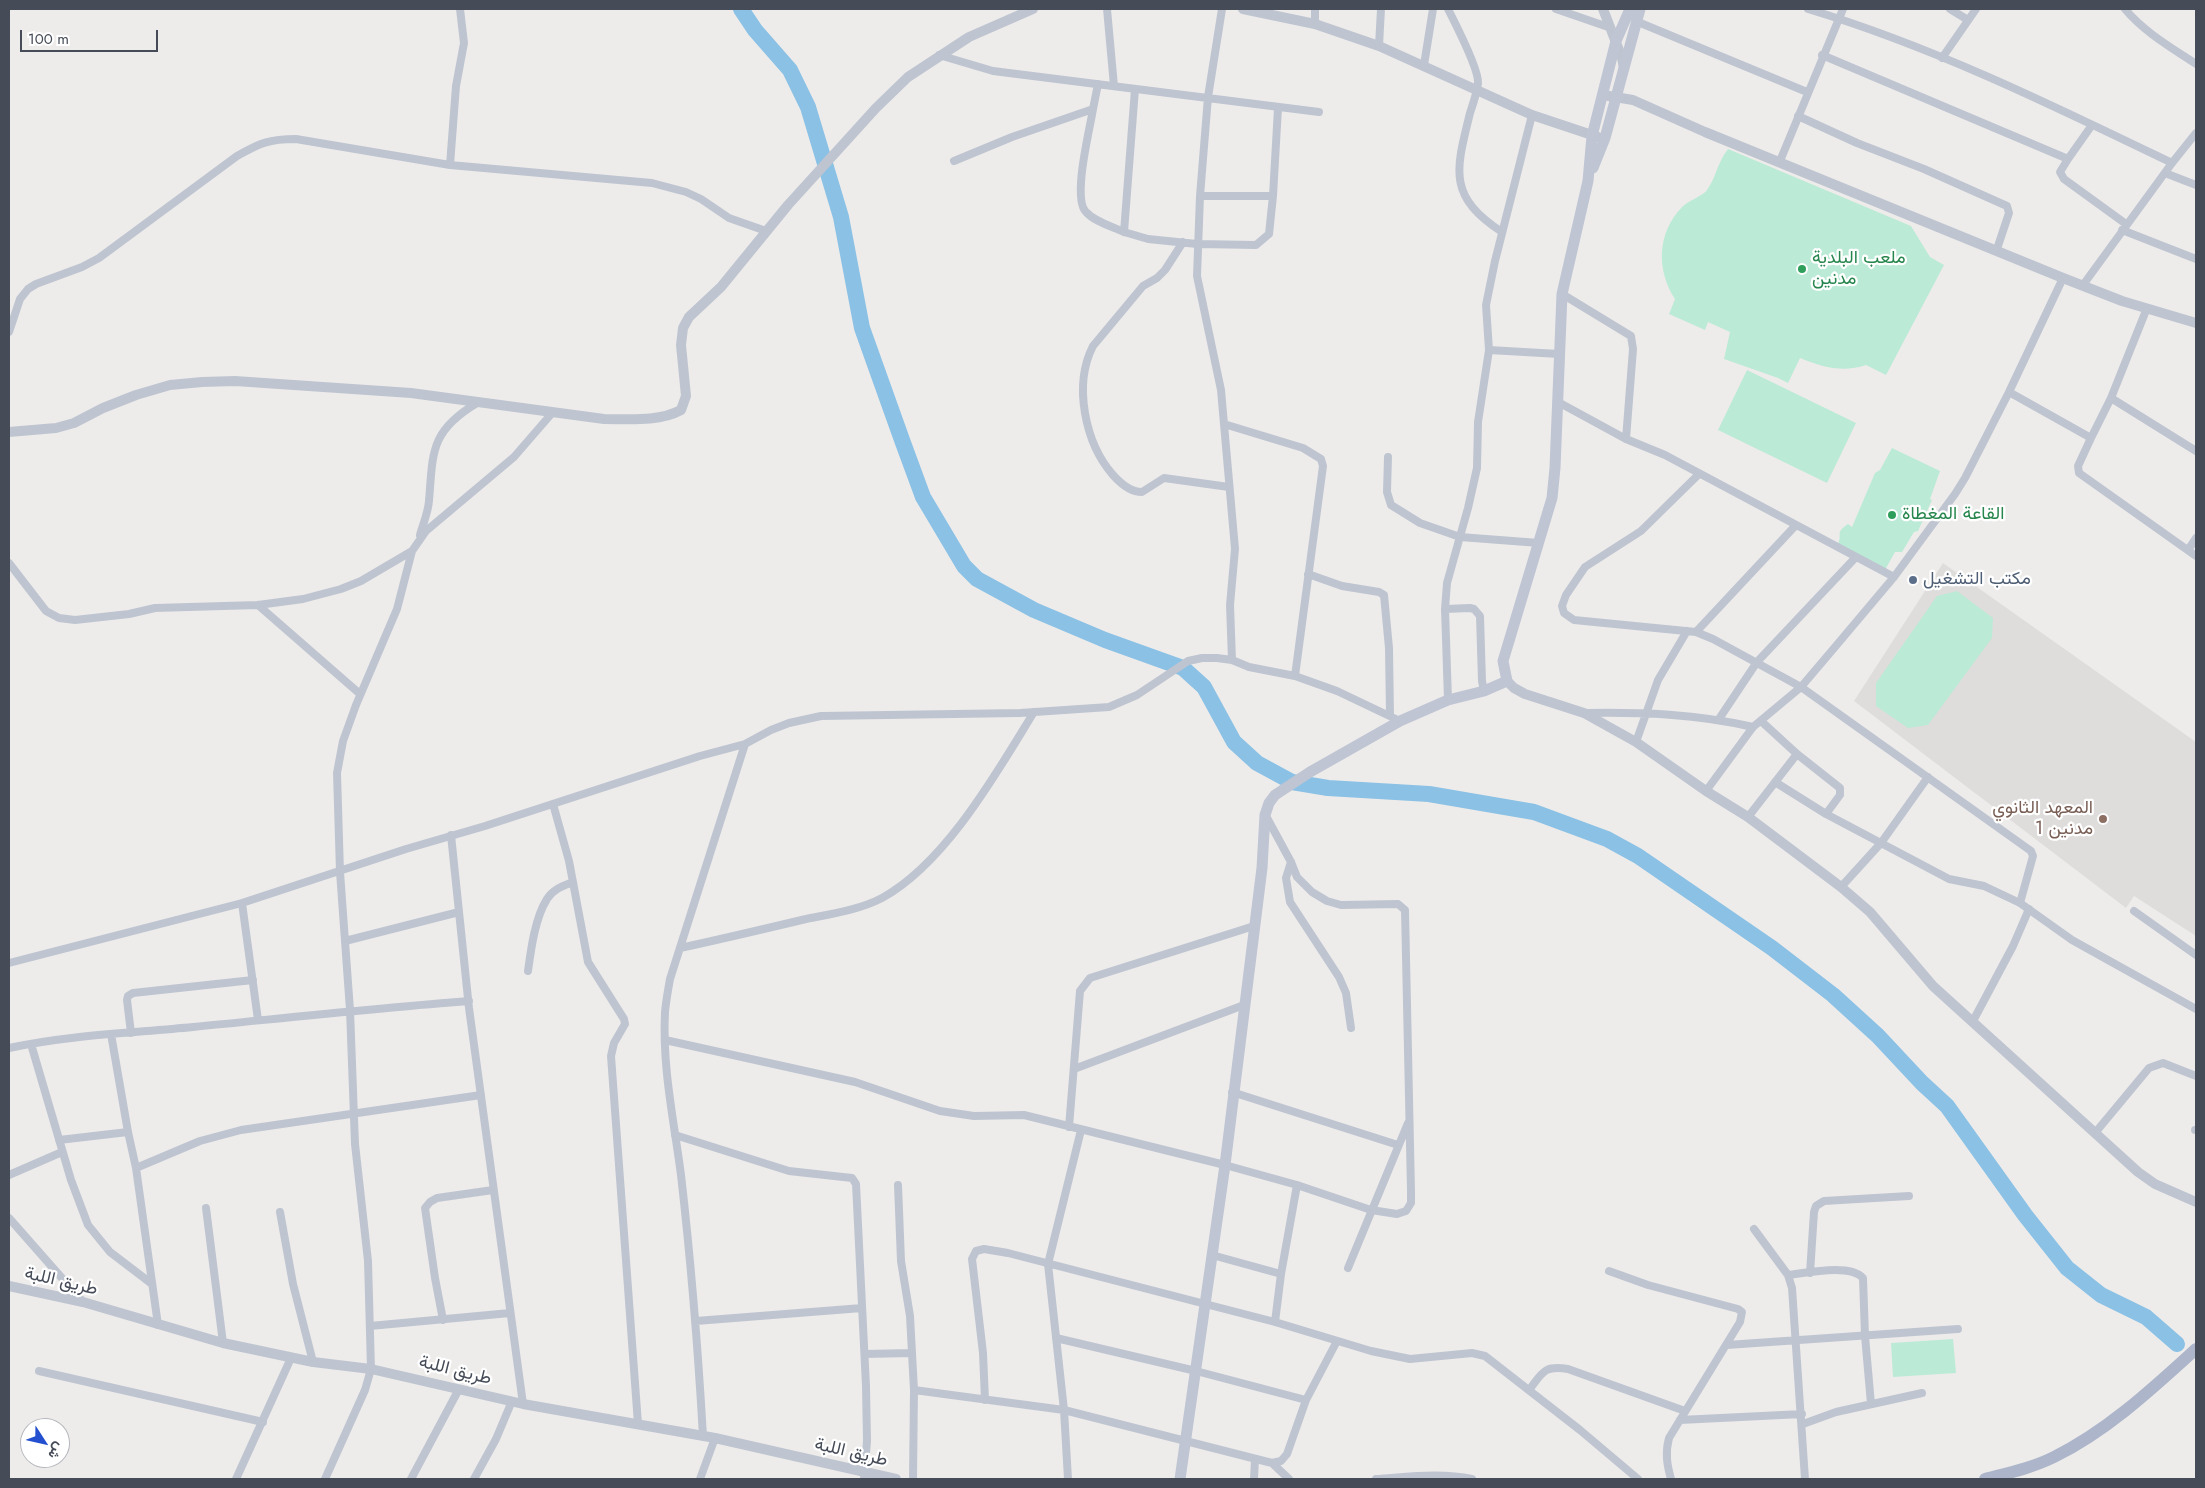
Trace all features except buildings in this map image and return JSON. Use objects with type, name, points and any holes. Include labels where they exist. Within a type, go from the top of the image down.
[{"type":"main road","points":[[1180,1479],[1225,1165],[1232,1092],[1262,868],[1265,814],[1275,795],[1310,772],[1400,722],[1448,700],[1484,691],[1507,680],[1503,661],[1552,498],[1562,294],[1588,181],[1592,136],[1616,41],[1630,9]]},
{"type":"main road","points":[[1588,181],[1605,138],[1640,9]]},
{"type":"main road","points":[[1985,1479],[2024,1469],[2053,1458],[2105,1427],[2196,1349]]},
{"type":"street","points":[[450,165],[458,71],[464,42],[460,9]]},
{"type":"street","points":[[9,432],[56,428],[74,423],[102,408],[170,385],[235,381],[411,394],[604,419],[635,419],[674,414],[681,410],[686,396],[681,345],[683,328],[689,317],[721,287],[766,230],[908,77],[939,55],[968,38],[1032,9]]},
{"type":"street","points":[[1106,9],[1114,86]]},
{"type":"street","points":[[1222,9],[1208,97],[1200,196],[1198,286],[1216,361],[1224,424],[1235,549],[1230,605],[1232,660]]},
{"type":"street","points":[[1248,9],[1315,24],[1380,46],[1532,115],[1592,136],[1605,138]]},
{"type":"street","points":[[1315,9],[1315,24]]},
{"type":"street","points":[[1380,46],[1381,9]]},
{"type":"street","points":[[1424,65],[1433,9]]},
{"type":"street","points":[[1448,9],[1477,78],[1460,156],[1458,174],[1463,192],[1471,206],[1482,219],[1502,232]]},
{"type":"street","points":[[1556,9],[1611,28]]},
{"type":"street","points":[[1603,9],[1616,41],[1624,68]]},
{"type":"street","points":[[1808,9],[1839,18],[1942,58],[2172,163]]},
{"type":"street","points":[[1780,161],[1842,9]]},
{"type":"street","points":[[1950,9],[1968,20]]},
{"type":"street","points":[[1942,58],[1976,9]]},
{"type":"street","points":[[2126,9],[2136,21],[2161,41],[2196,64]]},
{"type":"street","points":[[1638,22],[1807,92]]},
{"type":"street","points":[[939,55],[993,71],[1319,112]]},
{"type":"street","points":[[1822,55],[2068,159]]},
{"type":"street","points":[[1606,82],[1620,85],[1633,100]]},
{"type":"street","points":[[1098,84],[1082,178],[1081,202],[1086,212],[1099,221],[1124,232],[1148,239],[1198,244],[1249,246],[1261,242],[1270,229],[1278,108]]},
{"type":"street","points":[[1124,232],[1135,89]]},
{"type":"street","points":[[1602,96],[1633,100],[1705,132],[1997,249],[2063,278],[2122,301],[2196,323]]},
{"type":"street","points":[[954,161],[1012,137],[1093,109]]},
{"type":"street","points":[[1448,700],[1445,609],[1447,583],[1477,468],[1478,422],[1489,350],[1486,305],[1502,232],[1532,115]]},
{"type":"street","points":[[1798,116],[1857,143],[1933,173],[2008,206],[2008,218],[1997,249]]},
{"type":"street","points":[[2092,125],[2061,170],[2064,179],[2124,228],[2196,259]]},
{"type":"street","points":[[2083,285],[2196,133]]},
{"type":"street","points":[[9,332],[11,313],[20,299],[36,284],[82,268],[99,258],[237,156],[259,143],[278,139],[296,139],[450,165],[652,183],[686,192],[701,199],[728,218],[766,230]]},
{"type":"street","points":[[2165,173],[2196,185]]},
{"type":"street","points":[[1200,196],[1273,196]]},
{"type":"street","points":[[1182,242],[1165,270],[1158,278],[1143,286],[1094,346],[1085,376],[1085,411],[1096,450],[1101,459],[1118,480],[1131,490],[1142,492],[1164,478],[1229,487]]},
{"type":"street","points":[[1706,791],[1753,727],[1800,687],[1894,577],[1965,478],[2009,392],[2063,278]]},
{"type":"street","points":[[1562,294],[1631,336],[1633,349],[1626,439]]},
{"type":"street","points":[[2147,308],[2111,398],[2078,466],[2079,473],[2196,556]]},
{"type":"street","points":[[1489,350],[1560,354]]},
{"type":"street","points":[[2009,392],[2091,438]]},
{"type":"street","points":[[2111,398],[2196,451]]},
{"type":"street","points":[[1558,402],[1626,439],[1665,456],[1894,577]]},
{"type":"street","points":[[325,1479],[365,1390],[371,1369],[367,1251],[355,1144],[350,1010],[340,872],[336,773],[343,741],[360,694],[397,609],[412,552],[418,540],[429,503],[432,454],[438,439],[448,424],[460,413],[477,403]]},
{"type":"street","points":[[418,540],[426,531],[514,457],[553,412]]},
{"type":"street","points":[[1224,424],[1303,448],[1321,459],[1323,466],[1322,486],[1295,676]]},
{"type":"street","points":[[1388,457],[1387,492],[1391,505],[1420,523],[1460,537],[1539,544]]},
{"type":"street","points":[[1699,474],[1642,531],[1585,567],[1573,583],[1562,606],[1566,616],[1574,620],[1696,632],[1707,635],[1800,687],[2033,853],[2020,903]]},
{"type":"street","points":[[1696,632],[1796,525]]},
{"type":"street","points":[[2188,550],[2196,538]]},
{"type":"street","points":[[9,563],[46,612],[59,618],[75,620],[129,614],[174,606],[258,606],[303,599],[341,589],[378,573],[412,552]]},
{"type":"street","points":[[1719,719],[1757,662],[1856,557]]},
{"type":"street","points":[[1308,574],[1342,586],[1379,592],[1384,595],[1389,648],[1390,716]]},
{"type":"street","points":[[258,606],[360,694]]},
{"type":"street","points":[[1445,609],[1470,608],[1474,609],[1480,616],[1480,649],[1484,691]]},
{"type":"street","points":[[1636,742],[1658,680],[1687,631]]},
{"type":"street","points":[[9,963],[242,903],[700,756],[745,744],[789,723],[821,716],[1034,712],[1110,707],[1137,695],[1188,661],[1202,658],[1232,660],[1249,667],[1295,676],[1337,691],[1400,722]]},
{"type":"street","points":[[1507,680],[1514,688],[1525,694],[1584,713],[1636,742],[1706,791],[1748,817],[1841,887],[1870,912],[1932,986],[1973,1021],[2094,1133],[2138,1172],[2155,1184],[2196,1202]]},
{"type":"street","points":[[680,948],[848,910],[881,898],[917,871],[950,837],[973,806],[1034,712]]},
{"type":"street","points":[[1584,713],[1646,712],[1719,719],[1753,727]]},
{"type":"street","points":[[1761,721],[1797,754],[1840,788],[1840,795],[1826,814]]},
{"type":"street","points":[[703,1436],[696,1321],[674,1135],[665,1040],[665,1011],[669,987],[680,948],[745,744]]},
{"type":"street","points":[[1748,817],[1797,754]]},
{"type":"street","points":[[1841,887],[1881,843],[1928,777]]},
{"type":"street","points":[[1775,782],[1826,814],[1949,879],[1984,886],[2020,903],[2072,940],[2196,1009]]},
{"type":"street","points":[[553,804],[573,882],[588,962],[624,1019],[625,1024],[614,1043],[611,1056],[638,1424]]},
{"type":"street","points":[[665,1040],[855,1082],[940,1111],[974,1116],[1024,1115],[1225,1165],[1297,1185],[1370,1210],[1397,1214],[1406,1211],[1411,1203],[1405,910],[1398,904],[1342,905],[1327,901],[1312,892],[1297,877],[1292,862],[1265,814]]},
{"type":"street","points":[[451,835],[469,1001],[523,1404]]},
{"type":"street","points":[[1292,862],[1286,878],[1290,902],[1339,977],[1346,993],[1351,1028]]},
{"type":"street","points":[[528,971],[532,944],[547,898],[559,888],[573,882]]},
{"type":"street","points":[[242,903],[258,1020]]},
{"type":"street","points":[[1973,1021],[2013,946],[2029,909]]},
{"type":"street","points":[[2134,911],[2196,954]]},
{"type":"street","points":[[345,941],[459,912]]},
{"type":"street","points":[[1069,1127],[1080,991],[1090,978],[1254,926]]},
{"type":"street","points":[[131,1033],[127,1000],[128,996],[133,993],[253,980]]},
{"type":"street","points":[[9,1048],[111,1034],[350,1010],[469,1001]]},
{"type":"street","points":[[1074,1069],[1244,1005]]},
{"type":"street","points":[[111,1034],[136,1168],[158,1325]]},
{"type":"street","points":[[31,1044],[62,1152],[88,1225],[110,1252],[152,1284]]},
{"type":"street","points":[[2094,1133],[2149,1068],[2163,1063],[2196,1076]]},
{"type":"street","points":[[1232,1092],[1398,1145]]},
{"type":"street","points":[[136,1168],[200,1141],[222,1135],[285,1123],[481,1095]]},
{"type":"street","points":[[1348,1268],[1370,1210],[1408,1121]]},
{"type":"street","points":[[1068,1479],[1064,1410],[1048,1264],[1082,1130]]},
{"type":"street","points":[[59,1140],[128,1132]]},
{"type":"street","points":[[674,1135],[789,1170],[852,1178],[856,1184],[865,1354],[867,1441],[865,1476]]},
{"type":"street","points":[[9,1175],[62,1152]]},
{"type":"street","points":[[898,1185],[901,1261],[910,1316],[914,1390],[913,1479]]},
{"type":"street","points":[[1274,1322],[1297,1185]]},
{"type":"street","points":[[443,1320],[425,1208],[437,1198],[494,1190]]},
{"type":"street","points":[[1810,1273],[1816,1206],[1824,1201],[1909,1196]]},
{"type":"street","points":[[206,1208],[223,1343]]},
{"type":"street","points":[[280,1212],[293,1284],[313,1362]]},
{"type":"street","points":[[9,1218],[83,1302]]},
{"type":"street","points":[[1754,1230],[1788,1275],[1792,1288],[1805,1479]]},
{"type":"street","points":[[985,1400],[983,1353],[972,1259],[976,1251],[984,1249],[1008,1253],[1206,1303],[1371,1351],[1410,1359],[1479,1354],[1493,1361],[1638,1479]]},
{"type":"street","points":[[1212,1255],[1281,1274]]},
{"type":"street","points":[[1788,1275],[1844,1270],[1856,1271],[1863,1278],[1865,1336],[1871,1404]]},
{"type":"street","points":[[1609,1271],[1648,1285],[1738,1309],[1742,1312],[1742,1317],[1726,1345],[1668,1438],[1666,1462],[1670,1479]]},
{"type":"street","name":"طريق اللبة","points":[[9,1286],[83,1302],[223,1343],[291,1358],[371,1369],[523,1404],[715,1438],[865,1476],[896,1479]]},
{"type":"street","points":[[696,1321],[862,1308]]},
{"type":"street","points":[[370,1326],[510,1313]]},
{"type":"street","points":[[1726,1345],[1958,1329]]},
{"type":"street","points":[[1056,1338],[1196,1371],[1306,1400]]},
{"type":"street","points":[[914,1390],[1064,1410],[1272,1463],[1281,1461],[1287,1454],[1306,1400],[1337,1341]]},
{"type":"street","points":[[865,1354],[912,1353]]},
{"type":"street","points":[[236,1479],[291,1358]]},
{"type":"street","points":[[1529,1390],[1543,1372],[1554,1367],[1568,1369],[1686,1411]]},
{"type":"street","points":[[39,1371],[263,1422]]},
{"type":"street","points":[[411,1479],[459,1389]]},
{"type":"street","points":[[1802,1424],[1836,1412],[1922,1393]]},
{"type":"street","points":[[474,1479],[496,1439],[512,1401]]},
{"type":"street","points":[[1680,1420],[1802,1414]]},
{"type":"street","points":[[700,1479],[715,1438]]},
{"type":"street","points":[[1254,1479],[1255,1459]]},
{"type":"street","points":[[1272,1463],[1289,1479]]},
{"type":"street","points":[[1376,1479],[1431,1476],[1460,1476],[1472,1479]]},
{"type":"shaded area","name":"المعهد الثانوي مدنين 1","points":[[1943,563],[2196,742],[2196,936],[2134,896],[2126,908],[1854,701]]},
{"type":"green space","name":"ملعب البلدية مدنين","points":[[1728,149],[1911,226],[1930,257],[1944,265],[1886,375],[1866,365],[1841,369],[1816,364],[1800,358],[1788,383],[1724,359],[1730,332],[1708,322],[1705,330],[1669,314],[1675,299],[1669,288],[1662,264],[1664,240],[1668,228],[1682,207],[1707,190]]},
{"type":"green space","points":[[1747,370],[1856,423],[1827,483],[1718,430]]},
{"type":"green space","name":"القاعة المغطاة","points":[[1892,448],[1940,471],[1930,499],[1932,500],[1918,531],[1914,532],[1902,552],[1895,552],[1885,570],[1838,544],[1840,532],[1848,524],[1852,527],[1875,473],[1880,470]]},
{"type":"green space","points":[[1957,591],[1993,618],[1992,638],[1928,725],[1908,728],[1876,706],[1876,683],[1937,596]]},
{"type":"green space","points":[[1953,1339],[1956,1373],[1893,1377],[1891,1343]]},
{"type":"waterway","points":[[741,9],[755,30],[790,70],[808,107],[841,217],[862,328],[902,440],[923,497],[964,566],[977,579],[1034,610],[1105,640],[1183,668],[1204,687],[1234,742],[1257,763],[1292,782],[1328,788],[1429,794],[1534,812],[1607,839],[1638,856],[1772,948],[1833,995],[1878,1036],[1922,1083],[1947,1106],[2025,1215],[2067,1268],[2101,1295],[2146,1317],[2177,1344]]},
{"type":"place","name":"ملعب البلدية مدنين","points":[[1802,269]]},
{"type":"place","name":"القاعة المغطاة","points":[[1892,515]]},
{"type":"place","name":"مكتب التشغيل","points":[[1913,580]]},
{"type":"place","name":"المعهد الثانوي مدنين 1","points":[[2103,819]]}]
